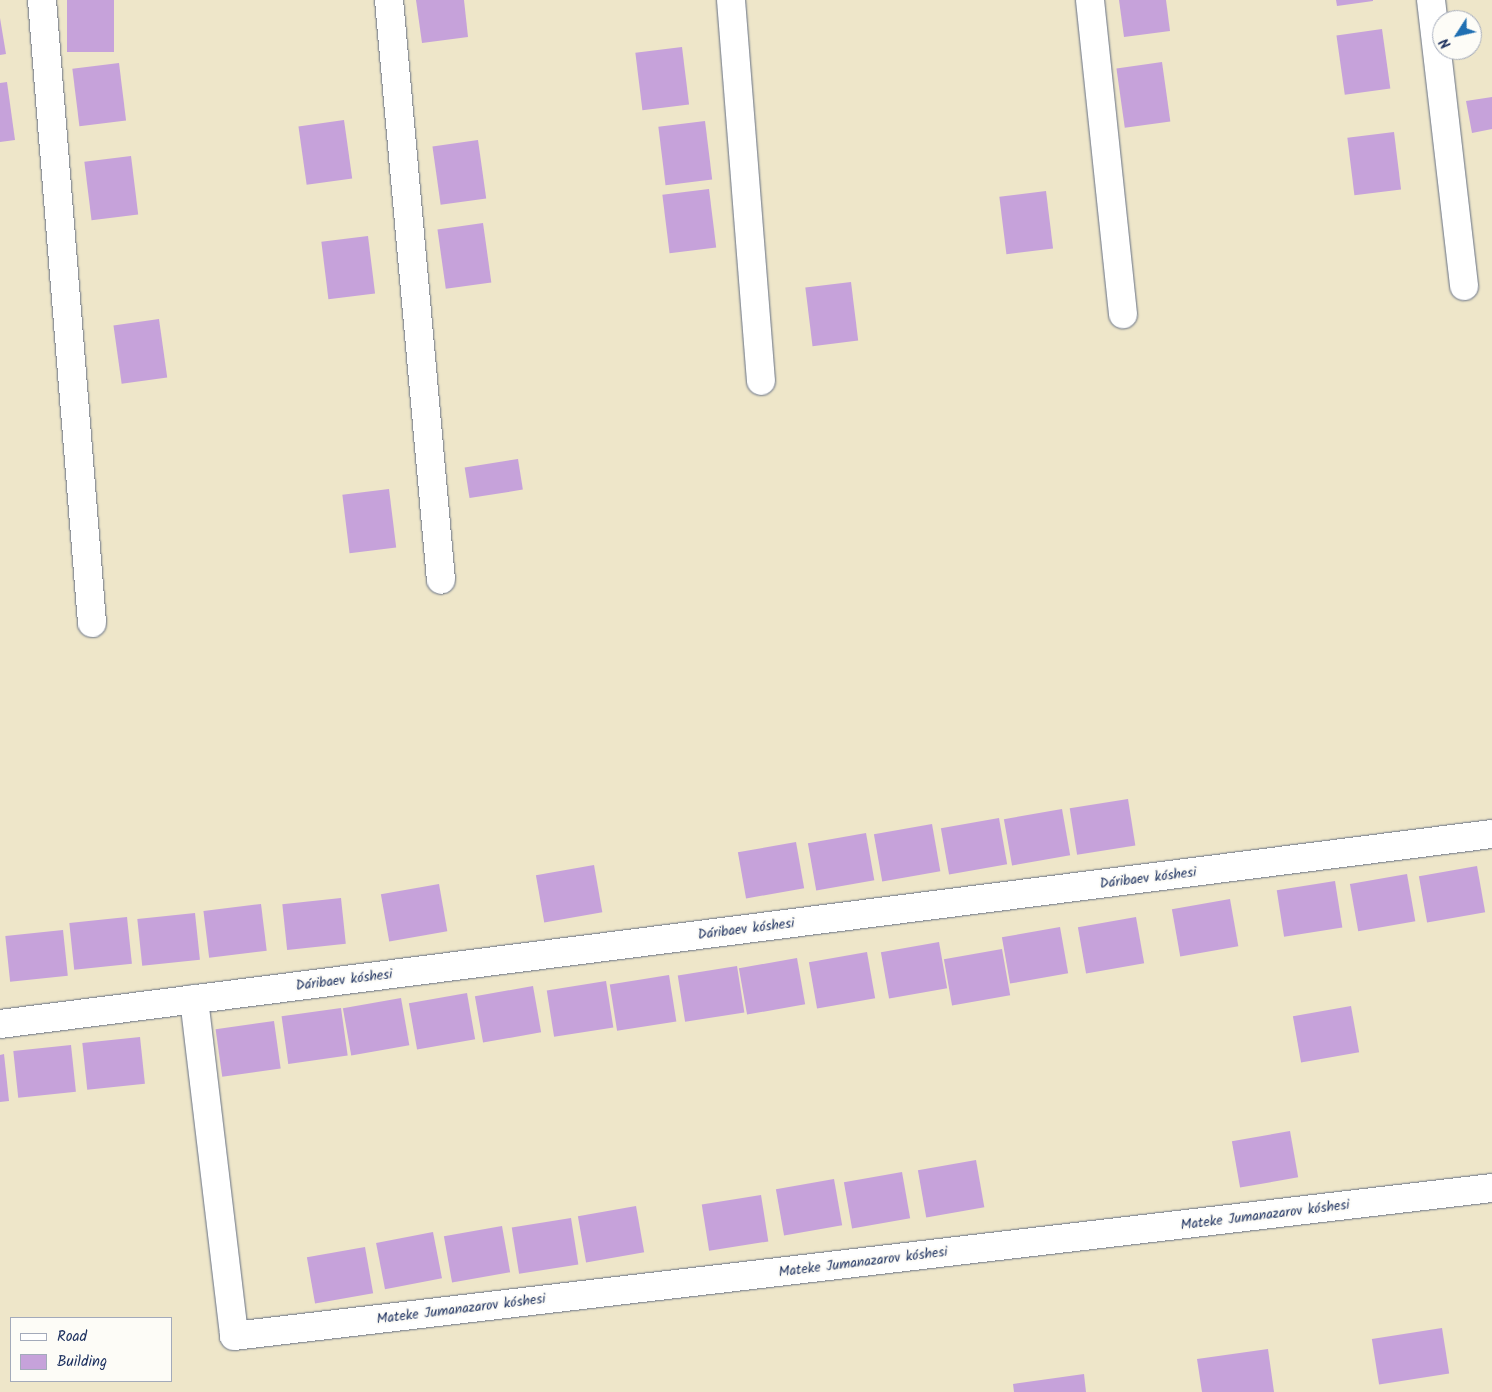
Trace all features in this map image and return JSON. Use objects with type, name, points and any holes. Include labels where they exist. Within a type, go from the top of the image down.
[{"type":"street","points":[[42,0],[92,622]]},
{"type":"street","points":[[389,0],[441,580]]},
{"type":"street","points":[[731,0],[761,381]]},
{"type":"street","points":[[1090,0],[1123,314]]},
{"type":"street","points":[[1431,0],[1464,286]]},
{"type":"street","name":"Dáribaev kóshesi","points":[[0,1024],[1492,834]]},
{"type":"street","name":"Mateke Jumanazarov kóshesi","points":[[194,999],[234,1336],[1492,1188]]},
{"type":"building","points":[[67,0],[114,0],[114,52],[67,52]]},
{"type":"building","points":[[416,0],[464,0],[468,37],[422,43]]},
{"type":"building","points":[[1119,0],[1166,0],[1170,31],[1124,37]]},
{"type":"building","points":[[1336,0],[1373,0],[1373,1],[1337,6]]},
{"type":"building","points":[[0,18],[6,54],[0,55]]},
{"type":"building","points":[[1382,29],[1390,88],[1345,95],[1336,35]]},
{"type":"building","points":[[682,47],[689,105],[642,110],[635,53]]},
{"type":"building","points":[[1162,62],[1170,121],[1125,128],[1116,68]]},
{"type":"building","points":[[119,63],[126,121],[79,126],[72,69]]},
{"type":"building","points":[[7,82],[15,140],[0,142],[0,83]]},
{"type":"building","points":[[1492,97],[1492,129],[1472,133],[1466,101]]},
{"type":"building","points":[[344,120],[352,178],[307,185],[298,126]]},
{"type":"building","points":[[705,121],[712,180],[666,185],[658,127]]},
{"type":"building","points":[[1394,132],[1401,190],[1354,195],[1347,138]]},
{"type":"building","points":[[478,140],[486,198],[441,205],[432,146]]},
{"type":"building","points":[[131,156],[138,215],[92,220],[84,162]]},
{"type":"building","points":[[709,189],[716,248],[670,253],[662,195]]},
{"type":"building","points":[[1046,191],[1053,249],[1006,254],[999,197]]},
{"type":"building","points":[[483,223],[491,282],[446,289],[437,229]]},
{"type":"building","points":[[368,236],[375,294],[328,299],[321,242]]},
{"type":"building","points":[[851,282],[858,341],[813,346],[805,288]]},
{"type":"building","points":[[159,319],[167,377],[122,384],[113,325]]},
{"type":"building","points":[[518,459],[523,490],[470,498],[465,467]]},
{"type":"building","points":[[389,489],[396,548],[350,553],[342,495]]},
{"type":"building","points":[[1128,799],[1135,845],[1077,855],[1070,808]]},
{"type":"building","points":[[1062,809],[1070,855],[1012,866],[1004,819]]},
{"type":"building","points":[[999,818],[1007,864],[949,875],[941,828]]},
{"type":"building","points":[[932,824],[940,871],[882,882],[874,834]]},
{"type":"building","points":[[866,833],[874,880],[816,891],[808,843]]},
{"type":"building","points":[[796,842],[804,888],[746,899],[738,852]]},
{"type":"building","points":[[594,865],[602,912],[544,923],[536,875]]},
{"type":"building","points":[[1477,866],[1485,912],[1427,923],[1419,876]]},
{"type":"building","points":[[1407,874],[1415,921],[1358,931],[1350,884]]},
{"type":"building","points":[[1335,881],[1342,927],[1284,937],[1277,890]]},
{"type":"building","points":[[439,884],[447,931],[389,942],[381,894]]},
{"type":"building","points":[[341,898],[346,944],[287,950],[282,904]]},
{"type":"building","points":[[1230,899],[1238,946],[1180,957],[1172,909]]},
{"type":"building","points":[[261,904],[267,951],[209,958],[203,911]]},
{"type":"building","points":[[195,913],[200,960],[142,966],[137,919]]},
{"type":"building","points":[[127,917],[132,964],[74,970],[69,923]]},
{"type":"building","points":[[1136,917],[1144,963],[1086,974],[1078,927]]},
{"type":"building","points":[[1060,927],[1068,973],[1010,984],[1002,937]]},
{"type":"building","points":[[63,930],[68,976],[10,982],[5,936]]},
{"type":"building","points":[[939,942],[947,988],[889,999],[881,952]]},
{"type":"building","points":[[1002,949],[1010,995],[952,1006],[944,959]]},
{"type":"building","points":[[867,952],[875,998],[817,1009],[809,962]]},
{"type":"building","points":[[797,958],[805,1004],[747,1015],[739,968]]},
{"type":"building","points":[[737,966],[744,1012],[685,1022],[678,975]]},
{"type":"building","points":[[669,975],[676,1021],[617,1031],[610,984]]},
{"type":"building","points":[[606,981],[613,1027],[554,1037],[547,990]]},
{"type":"building","points":[[533,986],[541,1032],[483,1043],[475,996]]},
{"type":"building","points":[[467,993],[475,1039],[417,1050],[409,1003]]},
{"type":"building","points":[[401,998],[409,1045],[351,1056],[343,1008]]},
{"type":"building","points":[[1351,1006],[1359,1052],[1301,1063],[1293,1016]]},
{"type":"building","points":[[341,1008],[348,1056],[288,1064],[282,1016]]},
{"type":"building","points":[[274,1021],[281,1069],[222,1077],[216,1029]]},
{"type":"building","points":[[140,1037],[145,1084],[87,1090],[82,1043]]},
{"type":"building","points":[[71,1045],[76,1092],[18,1098],[13,1051]]},
{"type":"building","points":[[4,1054],[9,1101],[0,1102],[0,1055]]},
{"type":"building","points":[[1290,1131],[1298,1177],[1240,1188],[1232,1141]]},
{"type":"building","points":[[976,1160],[984,1207],[926,1218],[918,1170]]},
{"type":"building","points":[[902,1172],[910,1218],[852,1229],[844,1182]]},
{"type":"building","points":[[834,1179],[842,1225],[784,1236],[776,1189]]},
{"type":"building","points":[[761,1195],[768,1241],[709,1251],[702,1204]]},
{"type":"building","points":[[636,1206],[644,1252],[586,1263],[578,1216]]},
{"type":"building","points":[[571,1218],[578,1264],[519,1274],[512,1227]]},
{"type":"building","points":[[502,1226],[510,1272],[452,1283],[444,1236]]},
{"type":"building","points":[[433,1232],[442,1278],[385,1289],[376,1243]]},
{"type":"building","points":[[365,1247],[373,1293],[315,1304],[307,1257]]},
{"type":"building","points":[[1442,1328],[1449,1373],[1379,1385],[1372,1339]]},
{"type":"building","points":[[1268,1349],[1274,1392],[1202,1392],[1197,1359]]},
{"type":"building","points":[[1084,1374],[1086,1392],[1014,1392],[1013,1384]]}]
